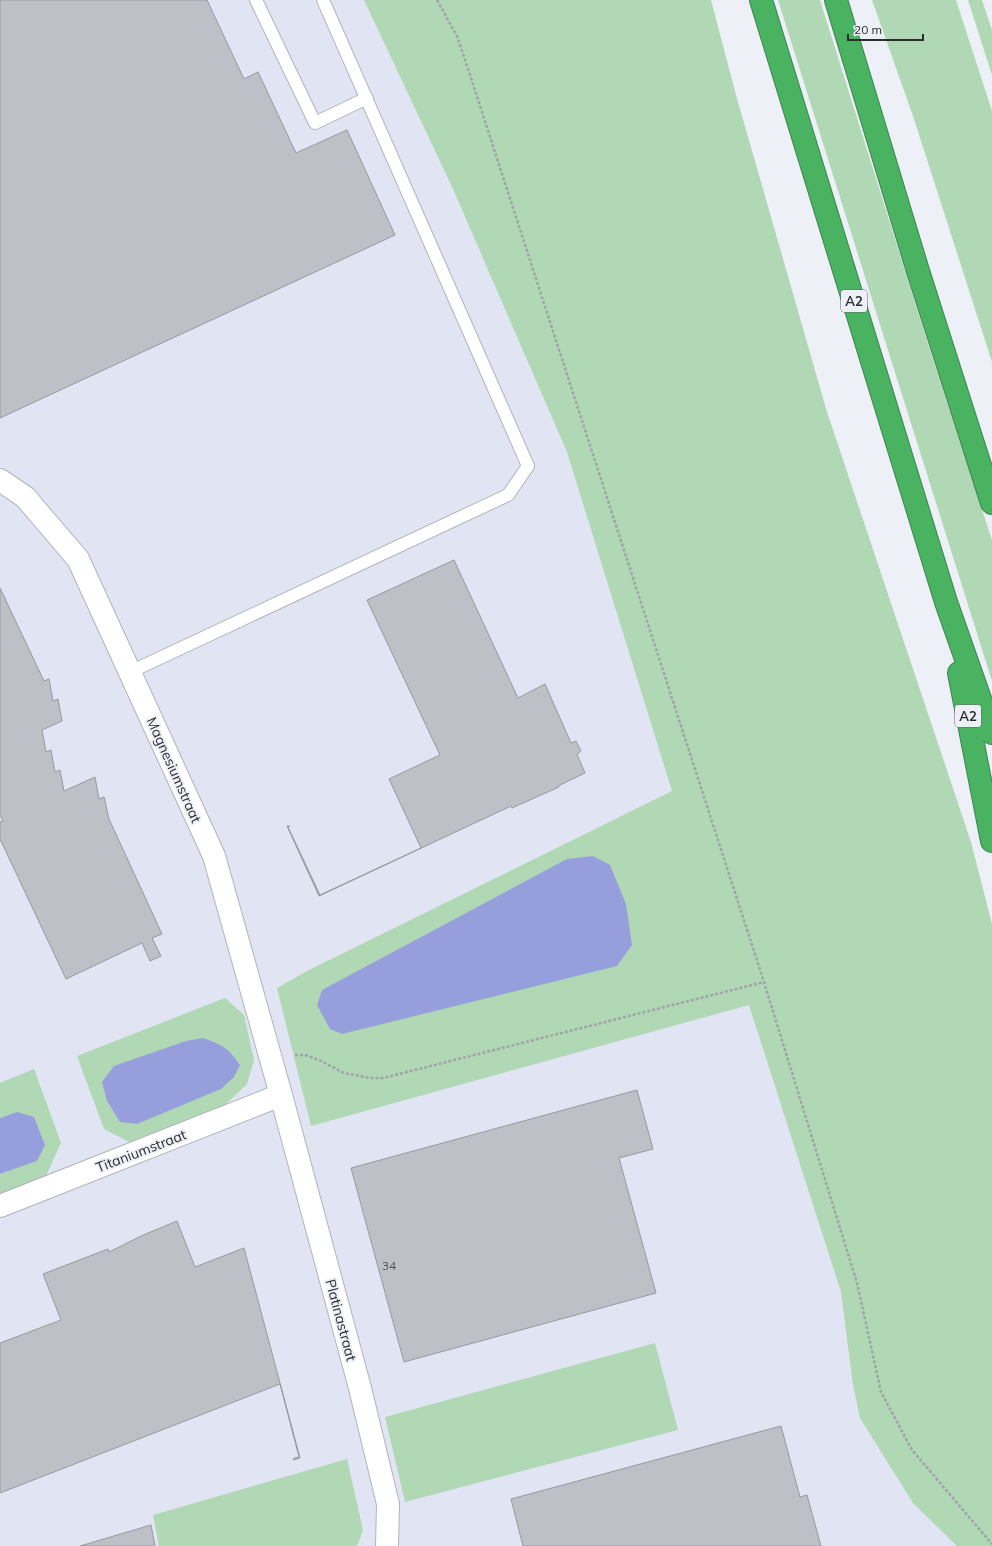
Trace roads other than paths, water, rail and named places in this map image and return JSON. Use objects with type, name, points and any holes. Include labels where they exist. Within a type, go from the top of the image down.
[{"type":"highway","name":"A2","points":[[761,0],[946,602],[992,733]]},
{"type":"highway","points":[[836,0],[916,263],[992,503]]},
{"type":"highway","name":"A2","points":[[946,602],[992,841]]},
{"type":"street","name":"Magnesiumstraat","points":[[0,480],[25,497],[78,559],[130,672],[214,856],[282,1095]]},
{"type":"street","name":"Titaniumstraat","points":[[0,1206],[282,1095]]},
{"type":"street","name":"Platinastraat","points":[[282,1095],[358,1380],[388,1504],[387,1546]]},
{"type":"lane","points":[[256,0],[315,123],[367,98]]},
{"type":"lane","points":[[130,672],[508,495],[528,466],[323,0]]},
{"type":"water","points":[[593,856],[610,865],[626,904],[632,945],[617,966],[342,1034],[330,1029],[317,1005],[322,990],[567,859]]},
{"type":"water","points":[[203,1038],[224,1048],[236,1059],[240,1065],[234,1077],[221,1089],[137,1124],[120,1122],[107,1101],[102,1082],[114,1066],[186,1041]]},
{"type":"water","points":[[17,1112],[34,1117],[45,1145],[37,1161],[0,1174],[0,1118]]}]
